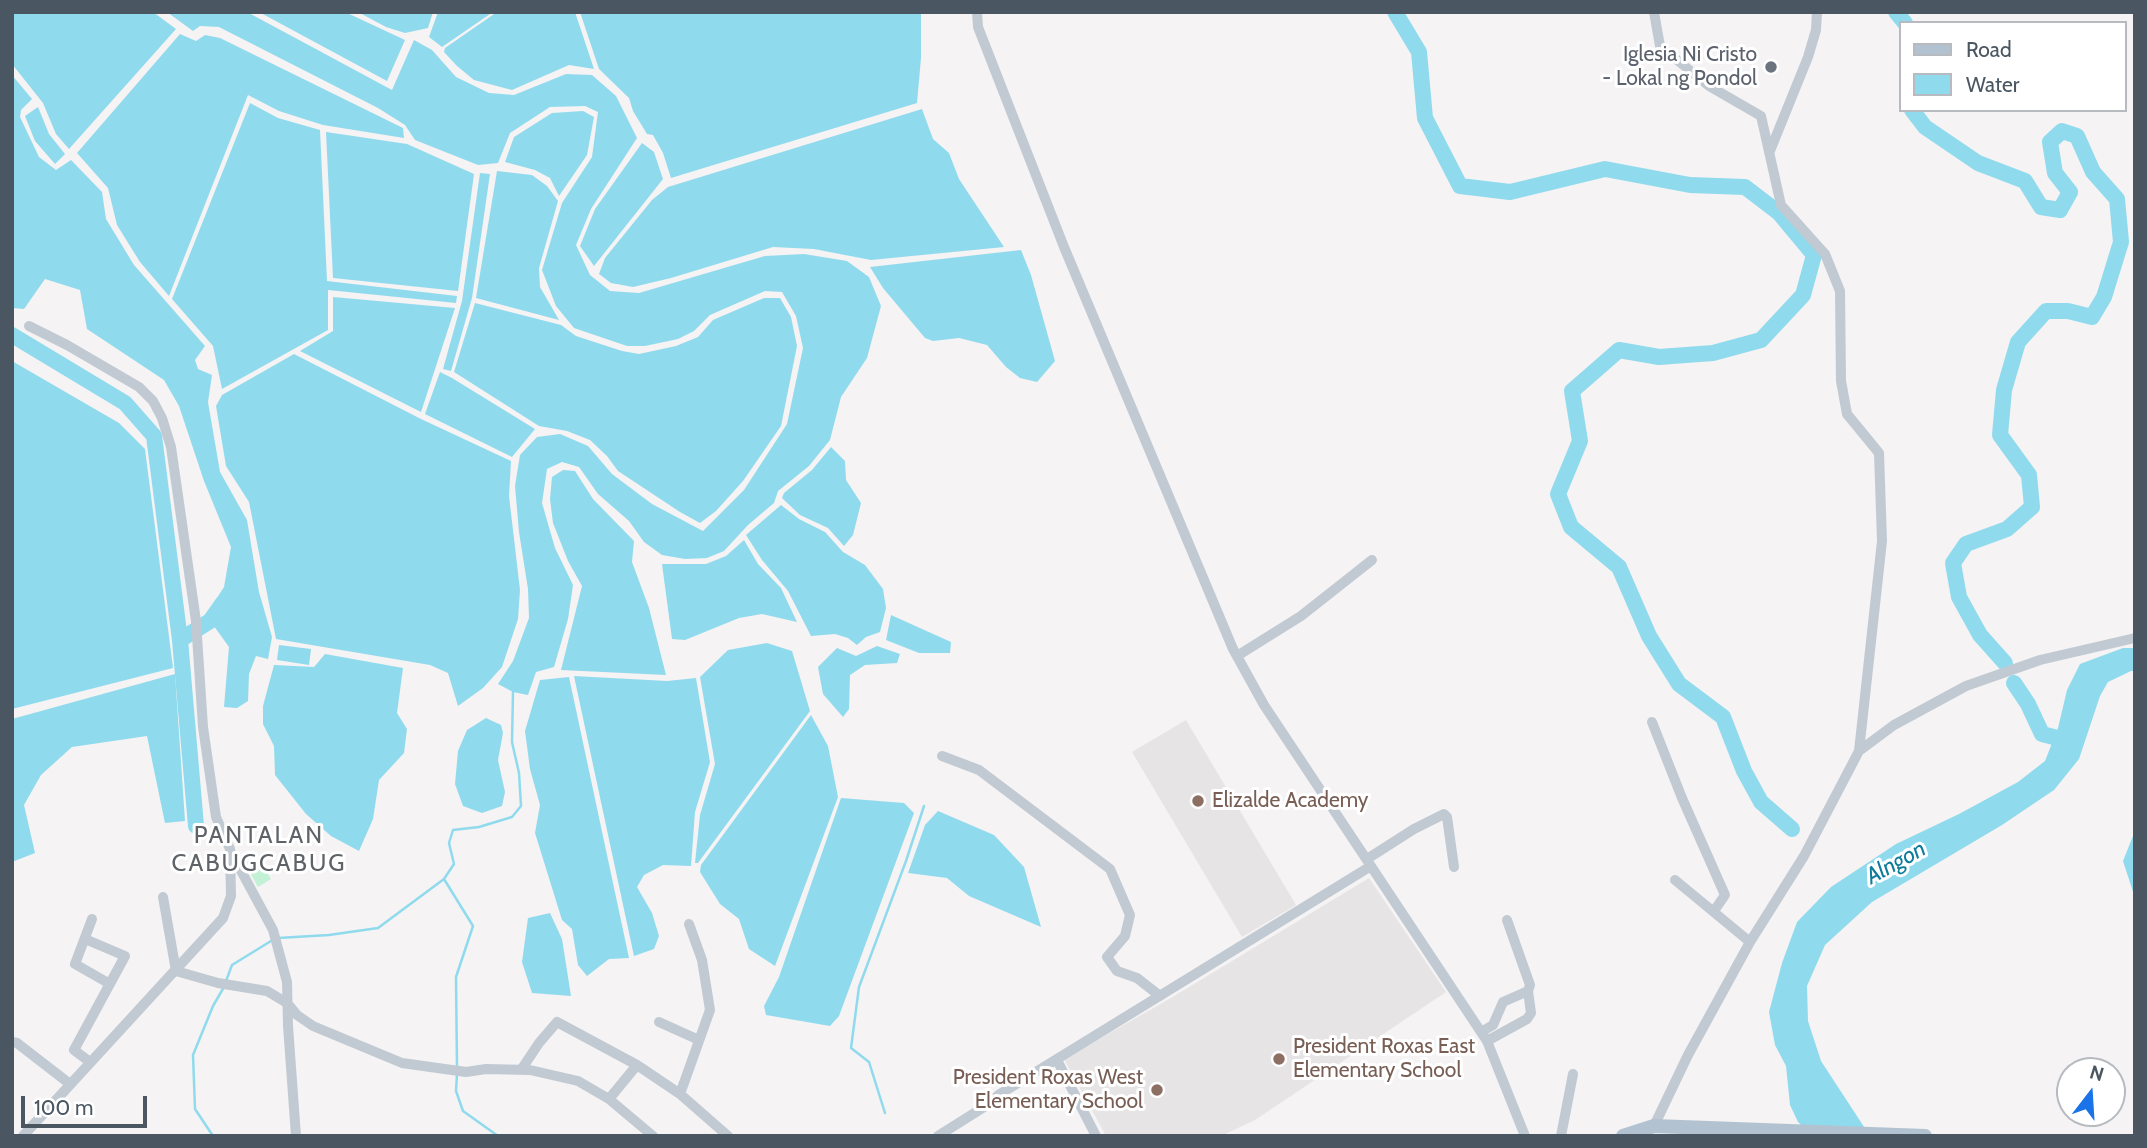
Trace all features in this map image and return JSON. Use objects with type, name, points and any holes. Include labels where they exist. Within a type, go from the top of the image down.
[{"type":"main road","points":[[1623,1136],[1654,1126],[1925,1136]]},
{"type":"street","points":[[977,12],[978,27],[1064,247],[1237,656],[1264,705],[1484,1037],[1525,1136]]},
{"type":"street","points":[[1654,12],[1660,46],[1709,86],[1761,116],[1781,205],[1825,254],[1840,290],[1841,381],[1847,414],[1879,453],[1882,541],[1859,751],[1804,856],[1750,942],[1688,1055],[1654,1126]]},
{"type":"street","points":[[1770,151],[1808,57],[1816,30],[1817,12]]},
{"type":"street","points":[[29,326],[139,387],[153,401],[162,418],[171,447],[197,627],[203,727],[216,817],[273,930],[287,982],[296,1136]]},
{"type":"street","points":[[1237,656],[1301,616],[1372,560]]},
{"type":"street","points":[[1859,751],[1894,725],[1966,686],[2040,660],[2135,638]]},
{"type":"street","points":[[1652,722],[1725,895],[1714,911]]},
{"type":"street","points":[[942,756],[979,770],[1110,869],[1130,915],[1125,936],[1107,957],[1117,971],[1137,978],[1160,996]]},
{"type":"street","points":[[939,1136],[1000,1094],[1369,863],[1414,829],[1444,814],[1447,817],[1454,867]]},
{"type":"street","points":[[23,1136],[223,918],[231,896],[230,849]]},
{"type":"street","points":[[1675,880],[1750,942]]},
{"type":"street","points":[[163,897],[176,971]]},
{"type":"street","points":[[92,919],[75,964],[110,984]]},
{"type":"street","points":[[1484,1037],[1527,1019],[1531,1013],[1528,1005],[1530,985],[1507,920]]},
{"type":"street","points":[[680,1094],[710,1010],[702,960],[689,924]]},
{"type":"street","points":[[85,939],[125,956],[74,1049],[90,1062]]},
{"type":"street","points":[[176,971],[218,984],[267,991],[287,1003],[297,1015],[313,1026],[402,1063],[466,1072],[485,1069],[530,1070],[578,1081],[609,1099],[653,1136]]},
{"type":"street","points":[[1484,1037],[1493,1025],[1503,1002],[1528,991]]},
{"type":"street","points":[[521,1070],[557,1022],[637,1065],[680,1094],[728,1136]]},
{"type":"street","points":[[659,1022],[699,1040]]},
{"type":"street","points":[[12,1042],[17,1042],[70,1084]]},
{"type":"street","points":[[1057,1060],[1096,1136]]},
{"type":"street","points":[[609,1099],[637,1065]]},
{"type":"street","points":[[1561,1136],[1573,1074]]},
{"type":"shaded area","name":"Elizalde Academy","points":[[1186,720],[1296,905],[1242,937],[1132,752]]},
{"type":"shaded area","name":"President Roxas East Elementary School","points":[[1369,878],[1446,992],[1255,1120],[1221,1136],[1106,1136],[1064,1059],[1171,998]]},
{"type":"green space","points":[[255,851],[271,879],[258,887],[242,858]]},
{"type":"water","points":[[12,12],[153,12],[176,29],[69,149],[56,134],[43,103],[12,64]]},
{"type":"water","points":[[167,12],[247,12],[392,90],[414,40],[432,50],[456,77],[489,93],[514,95],[566,74],[592,75],[616,96],[637,138],[591,209],[576,245],[590,275],[610,291],[639,293],[765,256],[804,254],[847,261],[869,277],[881,306],[867,358],[841,397],[830,440],[809,466],[778,491],[774,503],[748,525],[724,551],[707,558],[685,559],[662,555],[644,542],[629,521],[598,494],[579,467],[562,462],[547,469],[542,503],[555,548],[573,585],[568,619],[554,667],[536,672],[528,695],[513,692],[498,684],[513,661],[529,618],[515,486],[520,455],[537,437],[560,434],[588,446],[612,474],[652,504],[703,531],[744,490],[787,424],[803,348],[796,316],[782,292],[765,291],[710,315],[694,331],[678,339],[645,346],[627,346],[574,328],[556,306],[542,270],[562,203],[592,157],[598,112],[585,106],[550,107],[510,133],[498,163],[478,165],[415,140],[405,125],[378,108],[219,27],[200,26],[193,31]]},
{"type":"water","points":[[259,12],[345,12],[405,40],[387,81]]},
{"type":"water","points":[[358,12],[433,12],[428,28],[405,33],[386,27]]},
{"type":"water","points":[[438,12],[493,12],[442,47],[429,37]]},
{"type":"water","points":[[497,12],[575,12],[594,69],[569,65],[512,90],[474,80],[444,52],[445,48]]},
{"type":"water","points":[[580,12],[921,12],[917,103],[671,178],[663,153],[653,135],[647,134],[633,111],[629,98],[599,69]]},
{"type":"water","points":[[180,34],[196,41],[205,35],[220,38],[403,128],[404,138],[323,125],[279,111],[248,95],[169,296],[140,262],[117,225],[108,188],[77,153]]},
{"type":"water","points":[[12,75],[32,99],[21,110],[20,117],[39,157],[56,170],[71,160],[102,192],[106,219],[134,265],[205,346],[195,360],[198,369],[212,375],[208,402],[220,472],[247,520],[259,592],[272,637],[268,659],[256,656],[249,674],[248,701],[237,708],[224,707],[229,647],[206,615],[224,587],[231,547],[204,481],[179,406],[164,380],[87,329],[80,290],[45,279],[24,309],[12,308]]},
{"type":"water","points":[[250,103],[278,118],[320,130],[327,281],[457,296],[456,303],[328,290],[328,330],[222,389],[213,346],[172,299]]},
{"type":"water","points":[[38,107],[49,134],[65,154],[55,164],[35,141],[25,116]]},
{"type":"water","points":[[922,109],[933,139],[949,153],[959,179],[1004,247],[871,260],[814,249],[773,247],[633,287],[611,283],[599,274],[605,258],[652,200],[668,187]]},
{"type":"water","points":[[583,111],[594,117],[587,155],[559,196],[550,178],[535,170],[505,162],[514,137],[552,113]]},
{"type":"water","points":[[326,132],[407,144],[474,174],[458,291],[333,278]]},
{"type":"water","points":[[642,143],[654,152],[663,179],[594,266],[580,246],[595,209]]},
{"type":"water","points":[[497,171],[532,175],[547,186],[558,201],[539,268],[540,287],[559,320],[476,298]]},
{"type":"water","points":[[480,173],[490,174],[472,298],[451,371],[443,369],[462,301]]},
{"type":"water","points":[[1021,250],[1031,275],[1055,361],[1037,382],[1020,378],[1006,367],[987,345],[959,338],[933,341],[925,338],[883,288],[870,267]]},
{"type":"water","points":[[333,297],[455,308],[421,412],[300,351],[333,331]]},
{"type":"water","points":[[764,298],[780,298],[791,317],[797,346],[781,426],[743,481],[716,511],[700,523],[618,471],[590,440],[567,431],[539,426],[454,372],[475,303],[561,325],[576,336],[639,354],[676,346],[698,337],[713,320]]},
{"type":"water","points":[[294,354],[421,419],[511,461],[509,496],[520,590],[518,619],[502,667],[483,688],[458,706],[448,673],[430,665],[276,639],[249,502],[226,466],[216,406],[222,395]]},
{"type":"water","points":[[12,361],[119,423],[145,449],[173,668],[12,709]]},
{"type":"water","points":[[440,372],[535,429],[512,457],[425,414]]},
{"type":"water","points":[[831,447],[845,461],[846,480],[861,503],[853,535],[844,546],[828,528],[800,515],[782,498],[784,493],[812,470]]},
{"type":"water","points":[[563,470],[575,471],[593,499],[634,541],[632,562],[649,608],[666,675],[561,670],[582,586],[568,561],[553,523],[550,499],[552,477]]},
{"type":"water","points":[[781,505],[799,519],[825,532],[843,552],[865,565],[883,589],[886,608],[880,632],[866,637],[857,645],[848,638],[835,634],[811,636],[788,591],[762,560],[746,535]]},
{"type":"water","points":[[744,540],[758,564],[781,588],[797,622],[762,614],[739,618],[685,640],[672,639],[662,564],[706,564],[726,556]]},
{"type":"water","points":[[891,615],[951,642],[950,653],[919,653],[886,640]]},
{"type":"water","points":[[767,643],[792,651],[810,711],[698,863],[695,863],[700,815],[715,764],[700,677],[728,650]]},
{"type":"water","points":[[279,645],[311,649],[309,665],[277,660]]},
{"type":"water","points":[[877,646],[900,654],[897,663],[865,665],[850,675],[849,709],[843,717],[823,694],[818,667],[837,648],[856,656]]},
{"type":"water","name":"Alngon","points":[[2123,648],[2135,648],[2135,671],[2108,682],[2100,696],[2079,759],[2054,790],[2002,825],[1872,902],[1825,945],[1807,986],[1808,1021],[1821,1061],[1870,1136],[1813,1136],[1798,1122],[1790,1105],[1786,1066],[1775,1045],[1769,1012],[1782,963],[1797,922],[1831,887],[1896,844],[2018,782],[2045,761],[2058,728],[2067,690],[2080,664]]},
{"type":"water","points":[[325,654],[403,668],[397,713],[407,729],[404,753],[379,780],[373,819],[359,851],[331,836],[306,814],[275,775],[274,746],[263,724],[263,706],[274,665],[314,667]]},
{"type":"water","points":[[175,674],[185,821],[165,823],[147,736],[72,747],[41,775],[24,805],[35,853],[12,862],[12,719]]},
{"type":"water","points":[[574,676],[667,681],[696,678],[710,762],[695,812],[691,866],[663,865],[644,875],[637,887],[652,913],[659,936],[654,949],[634,956]]},
{"type":"water","points":[[569,677],[629,958],[609,959],[587,976],[578,965],[572,929],[562,920],[535,833],[540,805],[530,769],[525,731],[540,680]]},
{"type":"water","points":[[811,715],[828,746],[838,797],[775,966],[749,949],[739,919],[720,904],[700,872],[701,865]]},
{"type":"water","points":[[486,718],[501,725],[503,733],[498,760],[505,792],[502,806],[482,813],[463,806],[455,784],[458,751],[467,730]]},
{"type":"water","points":[[841,798],[904,803],[914,813],[839,1016],[830,1026],[766,1015],[764,1006],[779,977]]},
{"type":"water","points":[[938,811],[994,835],[1024,867],[1041,927],[969,896],[947,878],[908,873],[925,825]]},
{"type":"water","points":[[2135,831],[2135,898],[2123,861]]},
{"type":"water","points":[[550,913],[562,939],[571,996],[532,993],[522,962],[528,918]]},
{"type":"waterway","points":[[1395,12],[1419,52],[1425,118],[1460,186],[1510,192],[1605,169],[1690,185],[1745,187],[1779,213],[1814,255],[1803,295],[1761,340],[1713,353],[1659,357],[1619,350],[1572,391],[1580,441],[1558,494],[1571,527],[1619,567],[1649,636],[1679,684],[1723,717],[1744,771],[1761,802],[1792,829]]},
{"type":"waterway","points":[[1896,12],[1903,21]]},
{"type":"waterway","points":[[1914,112],[1925,127],[1978,163],[2025,181],[2041,207],[2060,210],[2070,192],[2055,173],[2050,142],[2062,131],[2077,136],[2093,172],[2117,199],[2121,242],[2104,297],[2092,317],[2068,311],[2046,311],[2018,342],[2004,390],[2000,435],[2029,475],[2032,507],[2007,529],[1966,544],[1953,563],[1959,597],[1980,635],[2005,663]]},
{"type":"waterway","points":[[12,335],[125,403],[154,436],[180,640]]},
{"type":"waterway","points":[[196,826],[180,640],[210,621],[222,604]]},
{"type":"waterway","points":[[2014,683],[2028,704],[2042,734],[2069,741]]},
{"type":"waterway","points":[[278,938],[378,928],[444,879],[454,864],[449,843],[453,830],[479,827],[512,817],[521,806],[519,773],[512,742],[513,692]]},
{"type":"waterway","points":[[885,1113],[869,1062],[851,1048],[859,987],[924,806]]},
{"type":"waterway","points":[[444,879],[473,926],[456,977],[457,1067]]},
{"type":"waterway","points":[[226,981],[232,965],[271,941]]},
{"type":"waterway","points":[[213,1136],[195,1109],[193,1055],[213,1006],[224,987]]},
{"type":"waterway","points":[[457,1074],[456,1091],[463,1111],[498,1136]]},
{"type":"place","name":"Iglesia Ni Cristo - Lokal ng Pondol","points":[[1771,67]]},
{"type":"place","name":"Elizalde Academy","points":[[1198,801]]},
{"type":"place","name":"President Roxas East Elementary School","points":[[1279,1059]]},
{"type":"place","name":"President Roxas West Elementary School","points":[[1157,1090]]},
{"type":"district","name":"PANTALAN CABUGCABUG","points":[[259,850]]}]
